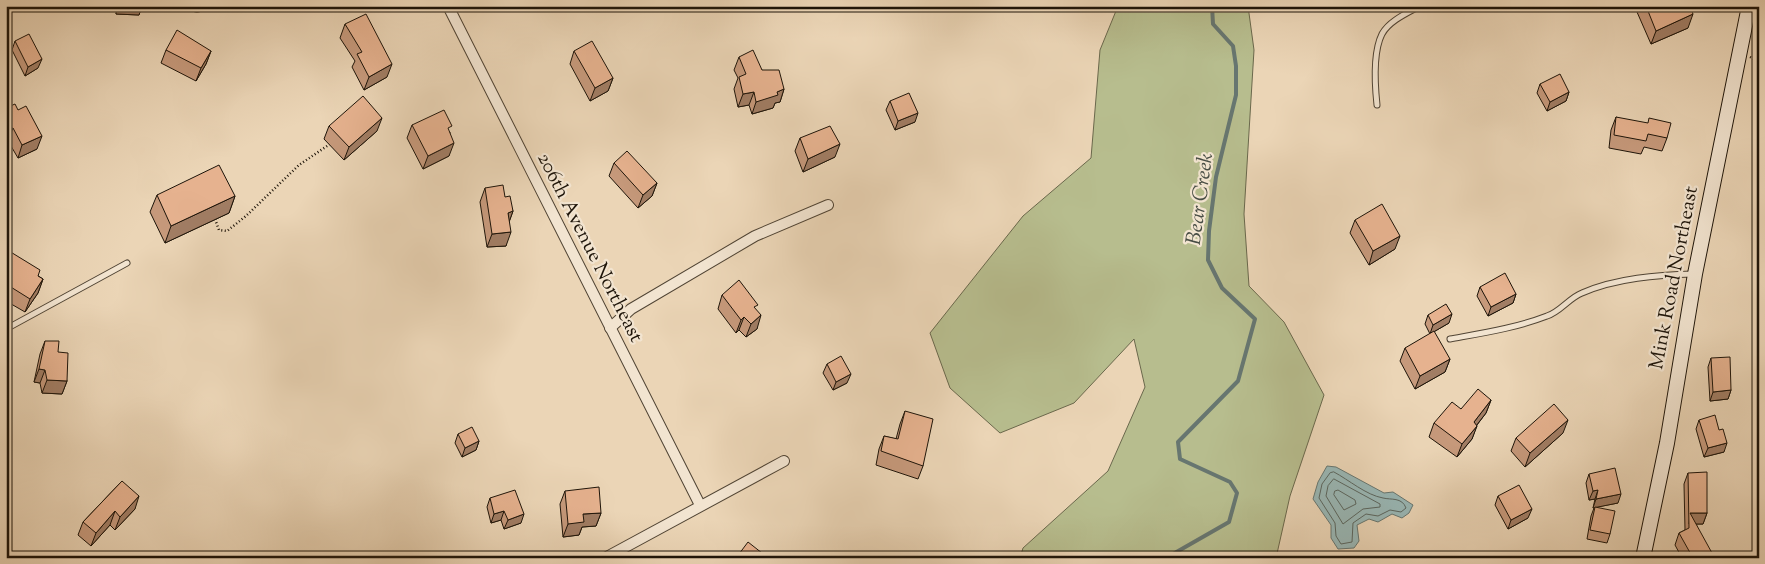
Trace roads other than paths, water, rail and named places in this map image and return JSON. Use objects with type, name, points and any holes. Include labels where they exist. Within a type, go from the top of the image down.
[{"type":"street","name":"206th Avenue Northeast","points":[[448,6],[700,505]]},
{"type":"street","points":[[1749,6],[1759,8]]},
{"type":"street","name":"Mink Road Northeast","points":[[1643,558],[1667,443],[1695,274],[1749,6]]},
{"type":"street","points":[[610,328],[631,309],[755,236],[828,205]]},
{"type":"street","points":[[605,558],[784,461]]},
{"type":"lane","points":[[1377,105],[1374,73],[1382,34],[1398,18],[1420,6]]},
{"type":"lane","points":[[6,329],[127,263]]},
{"type":"lane","points":[[1450,339],[1515,327],[1550,315],[1581,293],[1607,285],[1657,275],[1695,274]]},
{"type":"water","points":[[1327,466],[1336,467],[1384,493],[1393,492],[1413,505],[1409,513],[1402,518],[1392,514],[1378,522],[1369,519],[1357,525],[1359,541],[1354,548],[1338,549],[1331,538],[1331,525],[1313,499],[1318,482]]},
{"type":"waterway","name":"Bear Creek","points":[[1166,558],[1229,522],[1237,493],[1230,482],[1180,459],[1178,442],[1238,381],[1255,319],[1222,288],[1208,260],[1209,231],[1216,177],[1236,95],[1236,66],[1233,46],[1213,24],[1212,6]]}]
